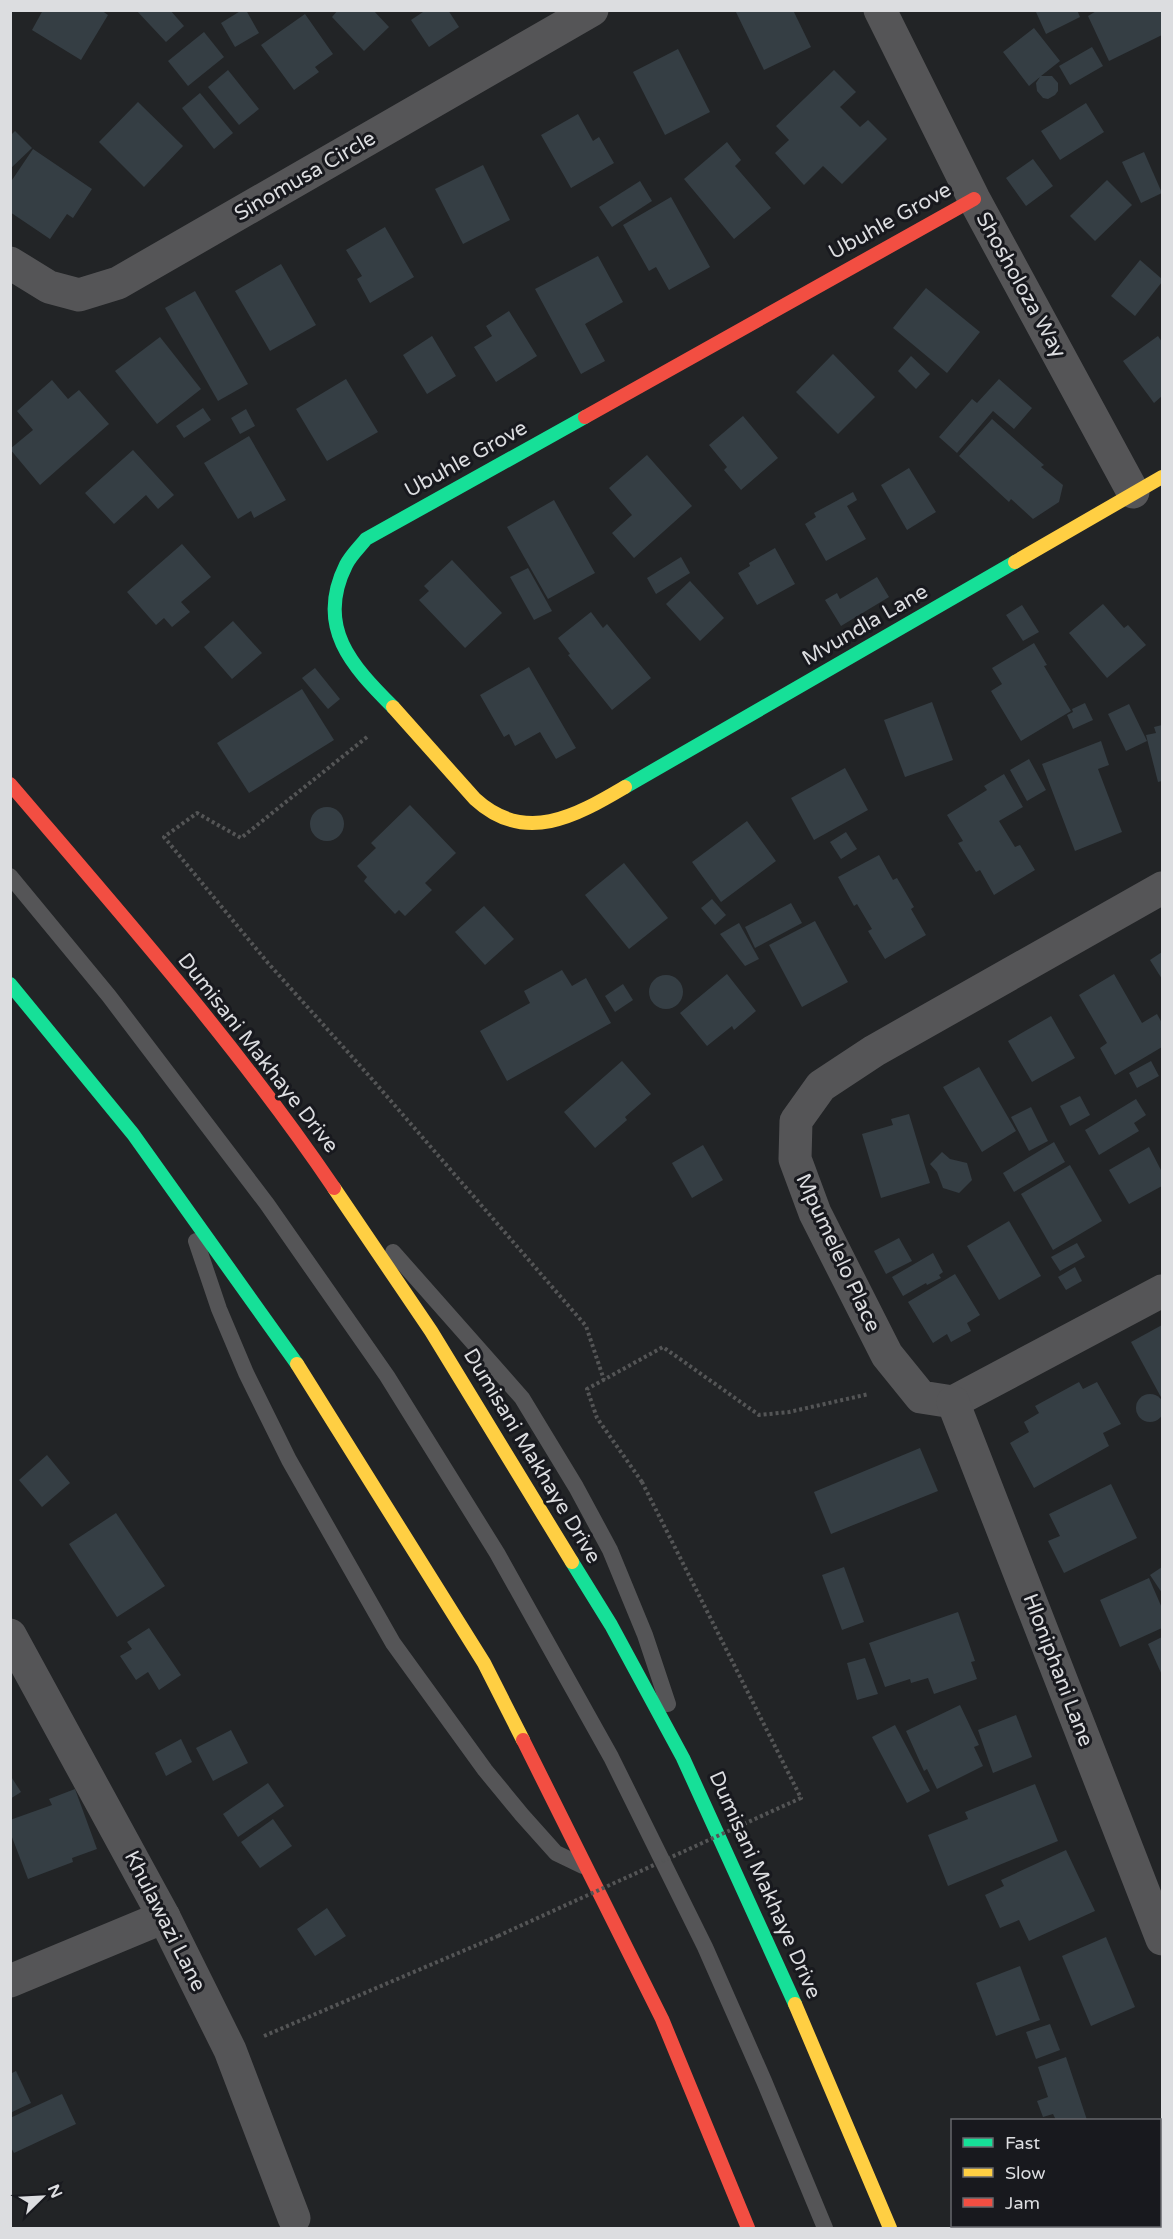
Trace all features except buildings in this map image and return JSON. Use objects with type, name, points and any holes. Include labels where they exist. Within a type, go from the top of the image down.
[{"type":"main road","name":"Ubuhle Grove","points":[[589,808],[556,822],[532,825],[513,821],[493,812],[476,800],[398,712],[368,682],[339,642],[333,618],[337,592],[347,562],[366,539],[974,199]]},
{"type":"main road","name":"Mvundla Lane","points":[[589,808],[1162,477]]},
{"type":"main road","name":"Dumisani Makhaye Drive","points":[[10,784],[176,979],[303,1142],[431,1331],[610,1625],[684,1758],[805,2025],[890,2229]]},
{"type":"main road","points":[[10,984],[133,1134],[301,1370],[484,1663],[662,2019],[747,2229]]},
{"type":"street","name":"Sinomusa Circle","points":[[10,263],[49,287],[79,294],[118,283],[592,10]]},
{"type":"street","name":"Shosholoza Way","points":[[880,10],[974,199],[1133,492]]},
{"type":"street","name":"Mpumelelo Place","points":[[953,1402],[921,1397],[887,1355],[815,1213],[795,1159],[796,1121],[821,1086],[874,1051],[1162,888]]},
{"type":"street","points":[[953,1402],[1162,1291]]},
{"type":"street","name":"Hloniphani Lane","points":[[953,1402],[1162,1939]]},
{"type":"street","name":"Khulawazi Lane","points":[[10,1635],[164,1917],[230,2050],[294,2218]]},
{"type":"street","points":[[10,1981],[164,1917]]},
{"type":"lane","points":[[10,876],[109,996],[267,1204],[387,1376],[497,1553],[611,1757],[705,1947],[764,2081],[825,2229]]},
{"type":"lane","points":[[336,1189],[522,1398],[576,1487],[610,1550],[645,1635],[684,1758]]},
{"type":"lane","points":[[185,1208],[219,1309],[246,1373],[289,1460],[393,1643],[485,1770],[522,1815],[556,1852],[589,1870]]},
{"type":"path","points":[[398,712],[241,838],[197,813],[164,837],[268,963],[371,1078],[585,1326],[604,1380]]},
{"type":"path","points":[[230,2050],[498,1936],[801,1798],[642,1482],[597,1418],[587,1389],[663,1347],[759,1415],[789,1412],[911,1385]]},
{"type":"traffic: fast","points":[[393,707],[352,660],[342,644],[336,626],[334,608],[337,587],[350,558],[366,539],[585,417]]},
{"type":"traffic: fast","points":[[625,787],[1015,562]]},
{"type":"traffic: fast","points":[[10,984],[133,1134],[297,1364]]},
{"type":"traffic: fast","points":[[572,1562],[611,1625],[683,1758],[795,2004]]},
{"type":"traffic: slow","points":[[1015,562],[1162,477]]},
{"type":"traffic: slow","points":[[393,707],[475,799],[494,813],[513,821],[532,823],[569,816],[625,787]]},
{"type":"traffic: slow","points":[[334,1188],[431,1331],[572,1562]]},
{"type":"traffic: slow","points":[[297,1364],[484,1663],[523,1740]]},
{"type":"traffic: slow","points":[[795,2004],[890,2228]]},
{"type":"traffic: jam","points":[[585,417],[974,199]]},
{"type":"traffic: jam","points":[[10,784],[178,981],[258,1083],[334,1188]]},
{"type":"traffic: jam","points":[[523,1740],[662,2019],[748,2228]]}]
